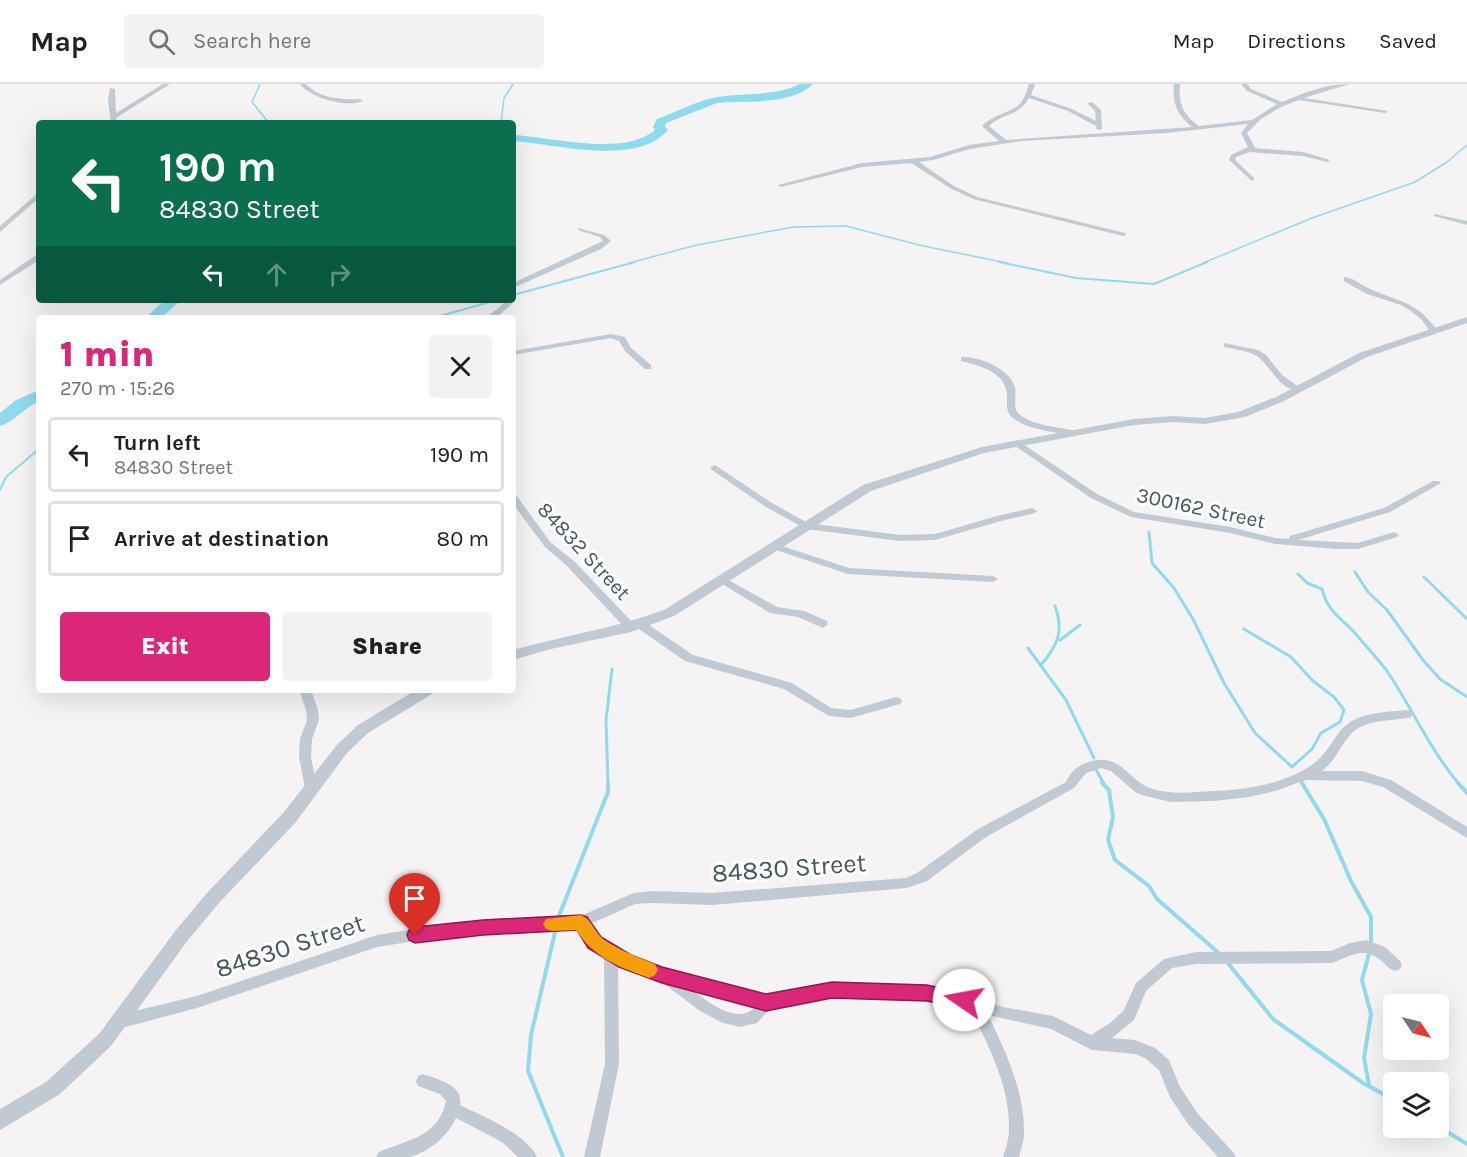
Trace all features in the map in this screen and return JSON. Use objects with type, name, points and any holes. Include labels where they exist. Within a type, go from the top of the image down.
[{"type":"street","points":[[113,120],[167,84]]},
{"type":"street","points":[[303,84],[307,91],[315,94],[360,101]]},
{"type":"street","points":[[1005,142],[987,129],[987,124],[1018,109],[1029,96],[1032,84]]},
{"type":"street","points":[[1177,84],[1176,105],[1185,118],[1198,128]]},
{"type":"street","points":[[1244,84],[1249,90],[1284,105]]},
{"type":"street","points":[[1250,150],[1252,147],[1244,133],[1254,122],[1284,105],[1313,93],[1346,84]]},
{"type":"street","points":[[112,89],[113,120]]},
{"type":"street","points":[[1029,96],[1070,110],[1098,125]]},
{"type":"street","points":[[1300,99],[1385,111]]},
{"type":"street","points":[[1090,103],[1098,110],[1098,125],[1102,134]]},
{"type":"street","points":[[781,185],[862,165],[931,159],[969,147],[1005,142],[1254,122]]},
{"type":"street","points":[[1252,179],[1232,160],[1233,156],[1250,150],[1303,154],[1327,160]]},
{"type":"street","points":[[913,161],[947,184],[975,198],[1123,234]]},
{"type":"street","points":[[0,231],[36,197]]},
{"type":"street","points":[[1436,215],[1467,223]]},
{"type":"street","points":[[516,285],[603,245],[607,241],[602,236],[580,229]]},
{"type":"street","points":[[0,283],[36,260]]},
{"type":"street","points":[[1347,279],[1362,289],[1393,298],[1418,311],[1434,331]]},
{"type":"street","points":[[494,315],[508,303]]},
{"type":"street","points":[[516,655],[551,644],[635,626],[669,613],[776,548],[806,526],[867,488],[982,450],[1017,443],[1154,420],[1224,419],[1255,411],[1363,355],[1467,320]]},
{"type":"street","points":[[516,352],[615,336],[622,339],[628,349],[648,367]]},
{"type":"street","points":[[1227,345],[1255,352],[1263,357],[1280,377],[1298,389]]},
{"type":"street","points":[[964,359],[990,367],[1008,381],[1011,409],[1021,420],[1073,433]]},
{"type":"street","name":"300162 Street","points":[[1017,443],[1094,496],[1131,514],[1230,530],[1275,542],[1352,547],[1394,535]]},
{"type":"street","points":[[715,468],[759,499],[806,526],[918,539],[935,537],[1032,511]]},
{"type":"street","points":[[1275,542],[1312,534],[1387,510],[1436,483]]},
{"type":"street","name":"84832 Street","points":[[516,501],[548,545],[570,563],[635,626],[689,658],[788,686],[829,712],[851,714],[896,701]]},
{"type":"street","points":[[776,548],[848,571],[993,579]]},
{"type":"street","points":[[723,580],[774,610],[800,614],[823,624]]},
{"type":"street","points":[[306,693],[313,720],[305,748],[311,788]]},
{"type":"street","points":[[0,1120],[53,1089],[105,1040],[182,935],[213,898],[289,818],[342,749],[363,729],[422,693]]},
{"type":"street","name":"84830 Street","points":[[118,1022],[197,1002],[377,941],[444,931],[581,922],[623,903],[652,897],[712,899],[907,883],[922,877],[982,833],[1070,784],[1077,772],[1101,762],[1113,766],[1123,773],[1131,784],[1147,793],[1167,796],[1250,792],[1306,775],[1328,758],[1348,729],[1360,723],[1407,714]]},
{"type":"street","points":[[1306,775],[1362,776],[1387,783],[1467,832]]},
{"type":"street","points":[[581,922],[595,943],[611,954],[662,975],[766,1003],[832,990],[927,993],[949,996],[976,1006],[1053,1023],[1092,1043],[1135,1047],[1150,1053],[1164,1065],[1175,1092],[1193,1119],[1228,1157]]},
{"type":"street","points":[[1092,1043],[1115,1028],[1129,1015],[1141,987],[1169,963],[1196,958],[1332,957],[1352,946],[1366,945],[1385,954],[1395,966]]},
{"type":"street","points":[[592,1157],[612,1064],[611,954]]},
{"type":"street","points":[[662,975],[698,1003],[723,1016],[745,1020],[753,1018],[766,1003]]},
{"type":"street","points":[[976,1006],[1000,1057],[1014,1106],[1017,1130],[1011,1157]]},
{"type":"street","points":[[384,1157],[428,1142],[446,1123],[453,1109],[454,1099],[445,1089],[423,1081]]},
{"type":"street","points":[[453,1109],[507,1137],[529,1157]]},
{"type":"waterway","points":[[260,84],[252,102],[267,120]]},
{"type":"waterway","points":[[501,120],[504,98],[513,84]]},
{"type":"waterway","points":[[516,138],[592,146],[634,145],[651,140],[662,130],[659,127],[661,121],[702,104],[717,100],[787,93],[808,84]]},
{"type":"waterway","points":[[1203,263],[1312,218],[1415,182],[1447,162],[1467,145]]},
{"type":"waterway","points":[[629,263],[697,245],[793,227],[846,226],[919,245],[1007,263]]},
{"type":"waterway","points":[[516,294],[635,262]]},
{"type":"waterway","points":[[999,262],[1076,278],[1154,284],[1207,262]]},
{"type":"waterway","points":[[156,315],[170,303]]},
{"type":"waterway","points":[[444,315],[486,303]]},
{"type":"waterway","points":[[0,421],[22,403],[36,396]]},
{"type":"waterway","points":[[0,490],[6,477],[36,452]]},
{"type":"waterway","points":[[1149,532],[1152,563],[1174,588],[1193,619],[1224,683],[1255,733],[1292,767],[1312,749],[1321,733],[1340,722],[1344,710],[1334,697],[1313,681],[1291,657],[1244,629]]},
{"type":"waterway","points":[[1355,572],[1368,592],[1387,610],[1423,660],[1440,679],[1467,697]]},
{"type":"waterway","points":[[1298,574],[1307,583],[1322,589],[1331,608],[1387,671],[1430,743],[1459,784]]},
{"type":"waterway","points":[[1424,577],[1467,619]]},
{"type":"waterway","points":[[1041,665],[1052,651],[1058,637],[1059,623],[1055,606]]},
{"type":"waterway","points":[[1060,640],[1080,625]]},
{"type":"waterway","points":[[1028,648],[1066,700],[1094,758]]},
{"type":"waterway","points":[[608,784],[606,720],[612,669]]},
{"type":"waterway","points":[[1095,768],[1104,784]]},
{"type":"waterway","points":[[1102,783],[1109,790],[1113,817],[1108,840],[1115,860],[1149,886],[1157,899],[1221,955]]},
{"type":"waterway","points":[[1302,783],[1324,819],[1351,881],[1371,917],[1371,944]]},
{"type":"waterway","points":[[1458,783],[1467,793]]},
{"type":"waterway","points":[[557,921],[608,792],[608,784]]},
{"type":"waterway","points":[[556,928],[531,1035],[528,1071],[563,1157]]},
{"type":"waterway","points":[[1369,954],[1362,980],[1371,1014],[1364,1058],[1369,1085]]},
{"type":"waterway","points":[[1227,962],[1273,1019],[1363,1083],[1383,1094]]},
{"type":"waterway","points":[[1449,1133],[1467,1144]]},
{"type":"slow traffic","points":[[552,924],[581,922],[585,932],[595,943],[625,961],[649,970]]},
{"type":"route","points":[[415,935],[581,922],[585,932],[595,943],[625,961],[662,975],[685,979],[766,1003],[832,990],[927,993],[964,1000]]}]
